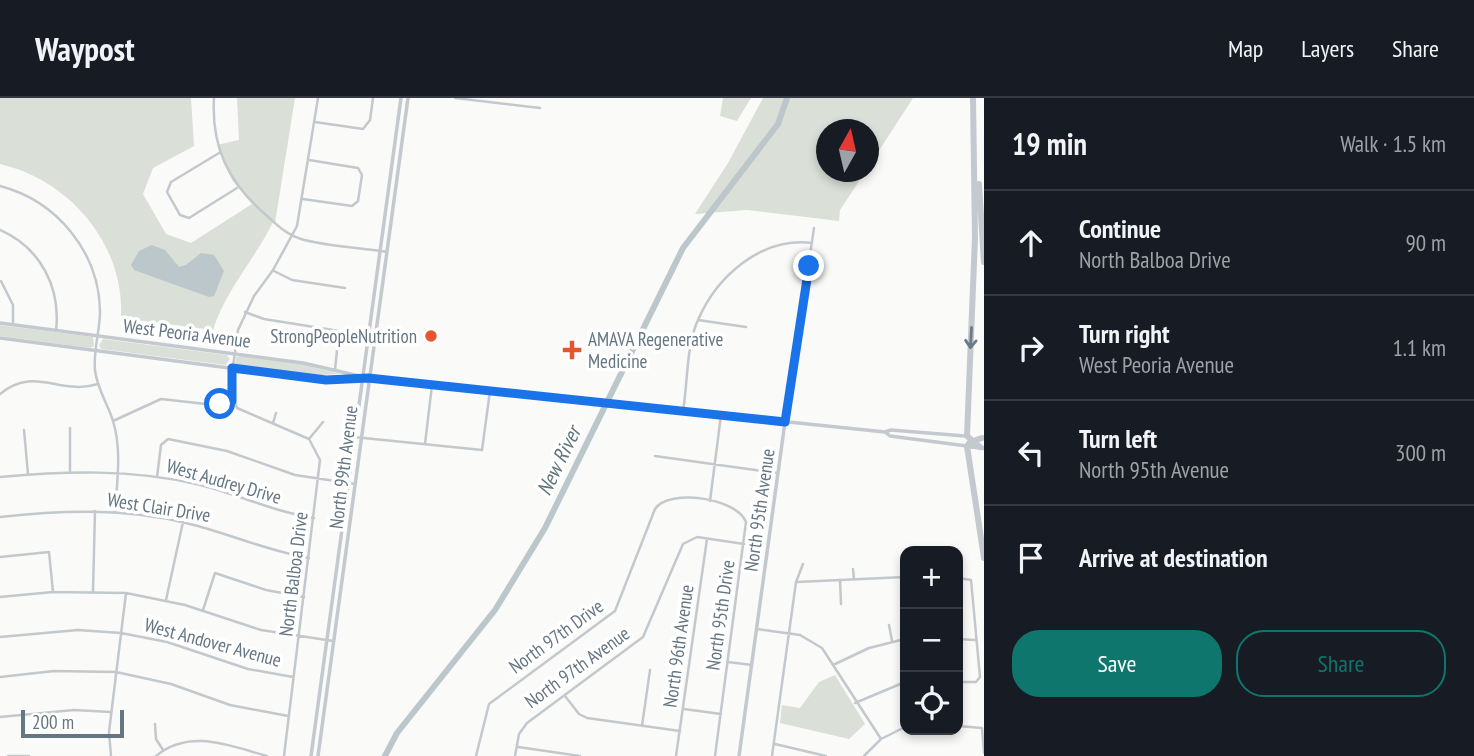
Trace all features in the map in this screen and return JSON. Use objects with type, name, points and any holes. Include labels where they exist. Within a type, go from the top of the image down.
[{"type":"highway","points":[[974,98],[984,262]]},
{"type":"highway","points":[[974,98],[975,237],[968,441],[984,558]]},
{"type":"highway","points":[[968,441],[983,438]]},
{"type":"highway","points":[[968,441],[982,448]]},
{"type":"main road","name":"North 99th Avenue","points":[[311,756],[401,98]]},
{"type":"main road","name":"North 99th Avenue","points":[[318,756],[408,98]]},
{"type":"main road","points":[[372,302],[379,303]]},
{"type":"main road","name":"West Peoria Avenue","points":[[0,323],[234,354],[335,370],[361,378]]},
{"type":"main road","name":"West Peoria Avenue","points":[[0,338],[316,379],[368,378],[885,432],[891,430],[968,441]]},
{"type":"main road","name":"North 95th Avenue","points":[[739,756],[785,422]]},
{"type":"main road","name":"West Peoria Avenue","points":[[885,432],[890,436],[968,441]]},
{"type":"main road","points":[[335,573],[343,574]]},
{"type":"street","points":[[214,98],[219,153],[237,188],[292,236],[387,251]]},
{"type":"street","points":[[318,98],[303,199],[292,236],[273,271],[245,312],[234,354],[232,401],[246,414],[309,439],[323,422]]},
{"type":"street","points":[[314,122],[363,129],[370,120],[373,98]]},
{"type":"street","points":[[455,98],[540,108]]},
{"type":"street","points":[[219,153],[167,186],[167,192],[184,218],[237,188]]},
{"type":"street","points":[[303,199],[352,206],[358,201],[362,172],[360,168],[309,160]]},
{"type":"street","points":[[0,186],[22,193],[49,210],[82,247],[98,292],[98,384],[113,421],[117,472],[114,512]]},
{"type":"street","name":"North 95th Avenue","points":[[785,422],[814,228]]},
{"type":"street","points":[[0,230],[21,243],[43,266],[53,285],[57,305],[56,331]]},
{"type":"street","points":[[683,411],[698,320],[720,283],[739,265],[775,246],[790,242],[812,243]]},
{"type":"street","points":[[273,271],[292,280],[345,288]]},
{"type":"street","points":[[1,281],[13,305],[13,325]]},
{"type":"street","points":[[245,312],[264,318],[339,331],[335,370]]},
{"type":"street","points":[[698,320],[746,327]]},
{"type":"street","name":"West Peoria Avenue","points":[[138,364],[139,356]]},
{"type":"street","points":[[0,394],[14,383],[23,380],[83,387],[98,384]]},
{"type":"street","points":[[425,445],[432,385]]},
{"type":"street","points":[[353,437],[482,450],[489,391]]},
{"type":"street","points":[[113,421],[161,399],[215,405],[232,401]]},
{"type":"street","points":[[273,424],[276,414]]},
{"type":"street","points":[[710,501],[721,415]]},
{"type":"street","points":[[70,428],[71,471]]},
{"type":"street","points":[[24,430],[28,474]]},
{"type":"street","points":[[157,477],[162,445],[168,439],[227,451],[295,475],[355,484]]},
{"type":"street","name":"North Balboa Drive","points":[[284,756],[319,479],[320,456],[309,439]]},
{"type":"street","points":[[655,456],[778,473]]},
{"type":"street","name":"West Audrey Drive","points":[[0,477],[71,471],[117,472],[157,477],[199,485],[281,512],[314,518]]},
{"type":"street","name":"North 97th Drive","points":[[476,756],[489,704],[615,611],[657,505],[676,497],[710,501]]},
{"type":"street","name":"North 95th Drive","points":[[710,501],[740,510],[746,522],[715,756]]},
{"type":"street","points":[[93,591],[95,511]]},
{"type":"street","name":"West Clair Drive","points":[[0,517],[114,512],[183,522],[271,550],[309,558]]},
{"type":"street","points":[[166,600],[183,522]]},
{"type":"street","name":"North 97th Avenue","points":[[516,756],[524,725],[643,637],[683,544],[693,538],[707,539]]},
{"type":"street","points":[[707,539],[744,544]]},
{"type":"street","name":"North 96th Avenue","points":[[677,756],[707,539]]},
{"type":"street","points":[[0,556],[49,552],[53,592]]},
{"type":"street","points":[[772,756],[796,582],[803,564]]},
{"type":"street","points":[[853,569],[853,579]]},
{"type":"street","points":[[202,610],[215,573],[267,590],[304,597]]},
{"type":"street","points":[[796,582],[900,577]]},
{"type":"street","points":[[963,579],[971,580],[979,682],[963,682]]},
{"type":"street","points":[[840,580],[841,604]]},
{"type":"street","points":[[0,597],[53,592],[126,593],[166,600],[261,630],[334,641]]},
{"type":"street","points":[[111,756],[111,712],[126,593]]},
{"type":"street","points":[[889,625],[892,641]]},
{"type":"street","points":[[757,629],[789,633],[815,642],[881,739]]},
{"type":"street","name":"West Andover Avenue","points":[[0,638],[69,631],[121,633],[167,642],[248,669],[293,677]]},
{"type":"street","points":[[963,639],[977,640]]},
{"type":"street","points":[[833,665],[900,640]]},
{"type":"street","points":[[728,662],[752,665]]},
{"type":"street","points":[[642,726],[650,670]]},
{"type":"street","points":[[0,677],[54,671],[116,673],[171,684],[230,705],[288,716]]},
{"type":"street","points":[[782,681],[788,681]]},
{"type":"street","points":[[855,703],[900,684]]},
{"type":"street","points":[[565,695],[584,717],[680,731]]},
{"type":"street","points":[[684,709],[721,714]]},
{"type":"street","points":[[0,717],[74,710],[111,712]]},
{"type":"street","points":[[155,723],[156,740],[163,751]]},
{"type":"street","points":[[963,726],[982,728],[984,753]]},
{"type":"street","points":[[864,756],[881,739],[900,730]]},
{"type":"street","points":[[156,756],[184,742],[203,740],[267,756]]},
{"type":"street","points":[[774,744],[826,756]]},
{"type":"street","points":[[517,747],[580,756]]},
{"type":"street","points":[[8,756],[29,756]]},
{"type":"shaded area","points":[[0,98],[191,98],[194,146],[153,168],[143,194],[166,234],[191,243],[252,204],[232,180],[217,145],[239,140],[237,98],[295,98],[275,223],[273,222],[233,288],[213,330],[121,318],[120,291],[114,265],[103,241],[88,220],[70,201],[49,185],[25,172],[0,164]]},
{"type":"shaded area","points":[[723,98],[751,98],[737,121],[720,116]]},
{"type":"shaded area","points":[[763,98],[913,98],[879,151],[879,119],[816,119],[816,182],[858,182],[840,210],[839,221],[747,210],[695,214],[728,163]]},
{"type":"shaded area","points":[[152,245],[165,250],[179,267],[201,253],[214,255],[224,271],[214,296],[209,297],[134,270],[131,265],[139,251]]},
{"type":"shaded area","points":[[0,325],[93,337],[94,346],[90,348],[0,336]]},
{"type":"shaded area","points":[[103,339],[227,355],[230,359],[225,365],[101,349],[99,345]]},
{"type":"shaded area","points":[[236,357],[302,364],[340,374],[303,376],[240,367],[235,365]]},
{"type":"shaded area","points":[[835,675],[865,724],[849,739],[780,723],[782,705],[800,708],[819,682]]},
{"type":"waterway","name":"New River","points":[[385,756],[397,733],[495,610],[545,528],[683,248],[778,124],[787,98]]},
{"type":"place","name":"StrongPeopleNutrition","points":[[431,336]]},
{"type":"place","name":"AMAVA Regenerative Medicine","points":[[572,350]]},
{"type":"route","points":[[220,404],[232,401],[232,368],[326,380],[368,378],[785,422],[809,266]]}]
